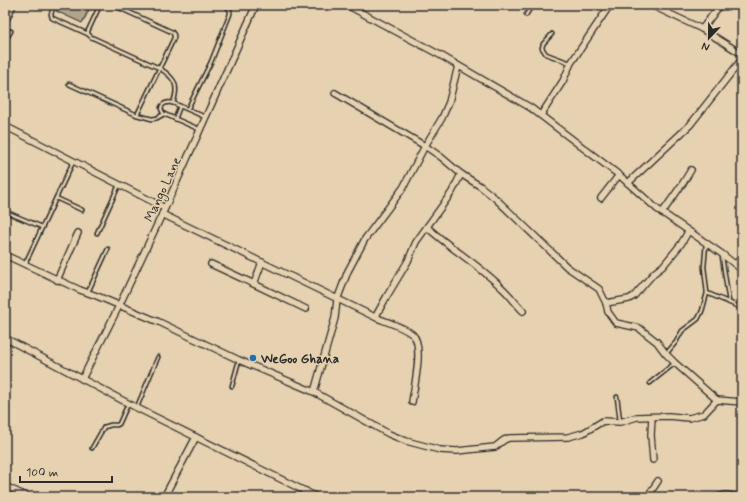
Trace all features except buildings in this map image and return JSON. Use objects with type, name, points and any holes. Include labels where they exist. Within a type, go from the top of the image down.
[{"type":"street","points":[[6,22],[13,5]]},
{"type":"street","name":"Mango Lane","points":[[82,379],[119,306],[165,208],[256,5]]},
{"type":"street","points":[[347,5],[440,55],[541,115],[619,175],[662,213],[722,254],[742,270]]},
{"type":"street","points":[[541,115],[563,81],[571,63],[610,5]]},
{"type":"street","points":[[651,5],[702,29],[742,54]]},
{"type":"street","points":[[702,29],[720,5]]},
{"type":"street","points":[[628,183],[690,125],[742,59]]},
{"type":"street","points":[[314,392],[335,318],[337,300],[353,260],[369,233],[403,188],[425,146],[442,118],[447,107],[458,66]]},
{"type":"street","points":[[335,93],[425,146],[461,174],[480,186],[495,198],[567,267],[599,289],[606,303],[608,312],[616,323],[639,328],[657,342],[675,363],[718,400],[742,402]]},
{"type":"street","points":[[5,126],[165,208]]},
{"type":"street","points":[[662,213],[691,170]]},
{"type":"street","points":[[377,318],[377,314],[386,296],[408,261],[416,242],[452,192],[461,174]]},
{"type":"street","points":[[601,198],[619,175]]},
{"type":"street","points":[[162,214],[337,300],[404,329],[414,335],[417,339],[418,358],[412,402]]},
{"type":"street","points":[[427,228],[497,283],[523,311]]},
{"type":"street","points":[[606,303],[628,299],[634,296],[654,273],[663,266],[681,244],[688,232]]},
{"type":"street","points":[[57,280],[78,233]]},
{"type":"street","points":[[5,255],[57,280],[159,322],[240,360],[314,392],[390,434],[406,441],[440,450],[457,451],[495,447],[509,438],[568,437],[583,433],[603,421],[620,422],[637,417],[669,416],[689,418],[704,414],[718,400]]},
{"type":"street","points":[[254,284],[262,262]]},
{"type":"street","points":[[211,264],[306,310]]},
{"type":"street","points":[[6,340],[137,408],[317,497]]},
{"type":"street","points":[[652,417],[651,435],[653,460]]},
{"type":"street","points":[[164,497],[196,437]]},
{"type":"street","points":[[650,497],[650,493],[658,481]]},
{"type":"street","points":[[5,486],[28,497]]},
{"type":"street","points":[[302,497],[306,491]]},
{"type":"street","points":[[718,497],[726,495],[739,497]]},
{"type":"lane","points":[[54,5],[51,14],[52,18],[159,68],[168,74],[176,87],[176,96],[173,103]]},
{"type":"lane","points":[[88,34],[100,5]]},
{"type":"lane","points":[[113,5],[172,32],[174,35],[174,38],[137,115]]},
{"type":"lane","points":[[188,108],[211,62],[230,14],[230,10],[225,5]]},
{"type":"lane","points":[[526,15],[532,5]]},
{"type":"lane","points":[[5,41],[11,32]]},
{"type":"lane","points":[[552,34],[543,44],[542,48],[544,52],[571,63]]},
{"type":"lane","points":[[69,84],[137,115],[152,119],[164,114]]},
{"type":"lane","points":[[201,130],[164,114],[162,112],[163,104],[168,102],[173,103],[188,108],[206,117]]},
{"type":"lane","points":[[175,119],[180,106]]},
{"type":"lane","points":[[25,265],[73,161]]},
{"type":"lane","points":[[97,233],[119,184]]},
{"type":"lane","points":[[56,198],[82,210]]},
{"type":"lane","points":[[6,212],[42,228]]},
{"type":"lane","points":[[666,354],[676,342],[682,331],[698,319],[702,311],[707,293],[704,267],[706,243]]},
{"type":"lane","points":[[88,292],[108,249]]},
{"type":"lane","points":[[722,254],[729,302]]},
{"type":"lane","points":[[734,263],[742,256]]},
{"type":"lane","points":[[707,293],[742,307]]},
{"type":"lane","points":[[137,408],[158,357]]},
{"type":"lane","points":[[232,386],[240,360]]},
{"type":"lane","points":[[650,383],[675,363]]},
{"type":"lane","points":[[617,397],[620,422]]},
{"type":"lane","points":[[92,448],[104,427],[119,424],[128,403]]},
{"type":"place","name":"WeGoo Ghana","points":[[253,358]]}]
